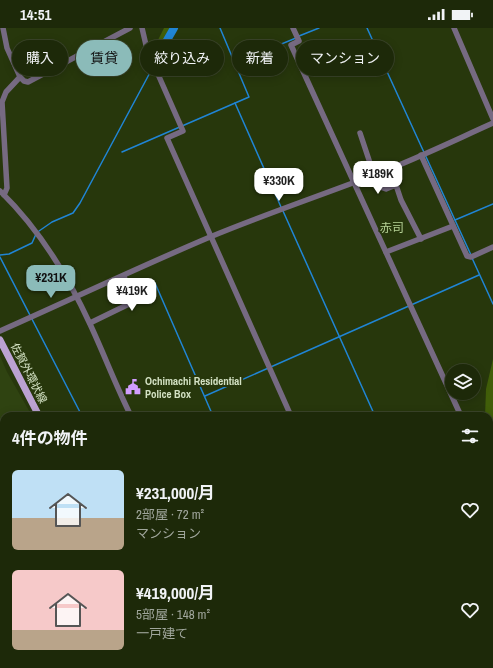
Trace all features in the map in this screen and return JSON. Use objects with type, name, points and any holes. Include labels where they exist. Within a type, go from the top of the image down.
[{"type":"main road","name":"佐賀外環状線","points":[[0,340],[38,412]]},
{"type":"street","points":[[3,28],[7,48],[20,77],[24,82],[28,82],[130,28]]},
{"type":"street","points":[[142,28],[149,58],[157,72],[183,131],[167,138],[289,412]]},
{"type":"street","points":[[293,28],[299,41],[291,45],[459,412]]},
{"type":"street","points":[[454,28],[493,118]]},
{"type":"street","points":[[20,77],[6,92],[2,102],[6,188],[2,193],[38,232],[51,252],[90,323],[129,412]]},
{"type":"street","points":[[0,331],[93,288],[124,276],[210,237],[376,175],[493,124]]},
{"type":"street","points":[[360,133],[373,172],[383,188],[386,189],[396,185],[401,200],[421,239]]},
{"type":"street","points":[[423,154],[467,256],[472,256],[493,247]]},
{"type":"street","points":[[386,252],[453,226]]},
{"type":"street","points":[[90,323],[129,304],[131,299],[124,276]]},
{"type":"shaded area","points":[[164,28],[170,28],[163,40],[158,40]]},
{"type":"shaded area","points":[[0,356],[7,372],[30,412],[0,412]]},
{"type":"shaded area","points":[[493,359],[493,412],[485,412],[486,389]]},
{"type":"waterway","points":[[167,40],[174,28]]},
{"type":"waterway","points":[[122,152],[249,97],[220,28]]},
{"type":"waterway","points":[[299,36],[319,28]]},
{"type":"waterway","points":[[367,28],[471,255]]},
{"type":"waterway","points":[[288,41],[296,38]]},
{"type":"waterway","points":[[39,231],[52,222],[73,213],[80,203],[148,76]]},
{"type":"waterway","points":[[235,103],[281,207]]},
{"type":"waterway","points":[[455,220],[493,204]]},
{"type":"waterway","points":[[283,211],[373,412]]},
{"type":"waterway","points":[[0,255],[9,254],[32,243],[36,234]]},
{"type":"waterway","points":[[0,257],[80,412]]},
{"type":"waterway","points":[[472,258],[493,304]]},
{"type":"waterway","points":[[205,396],[479,275]]},
{"type":"waterway","points":[[155,283],[211,412]]},
{"type":"place","name":"Ochimachi Residential Police Box","points":[[133,387]]},
{"type":"district","name":"赤司","points":[[392,228]]}]
